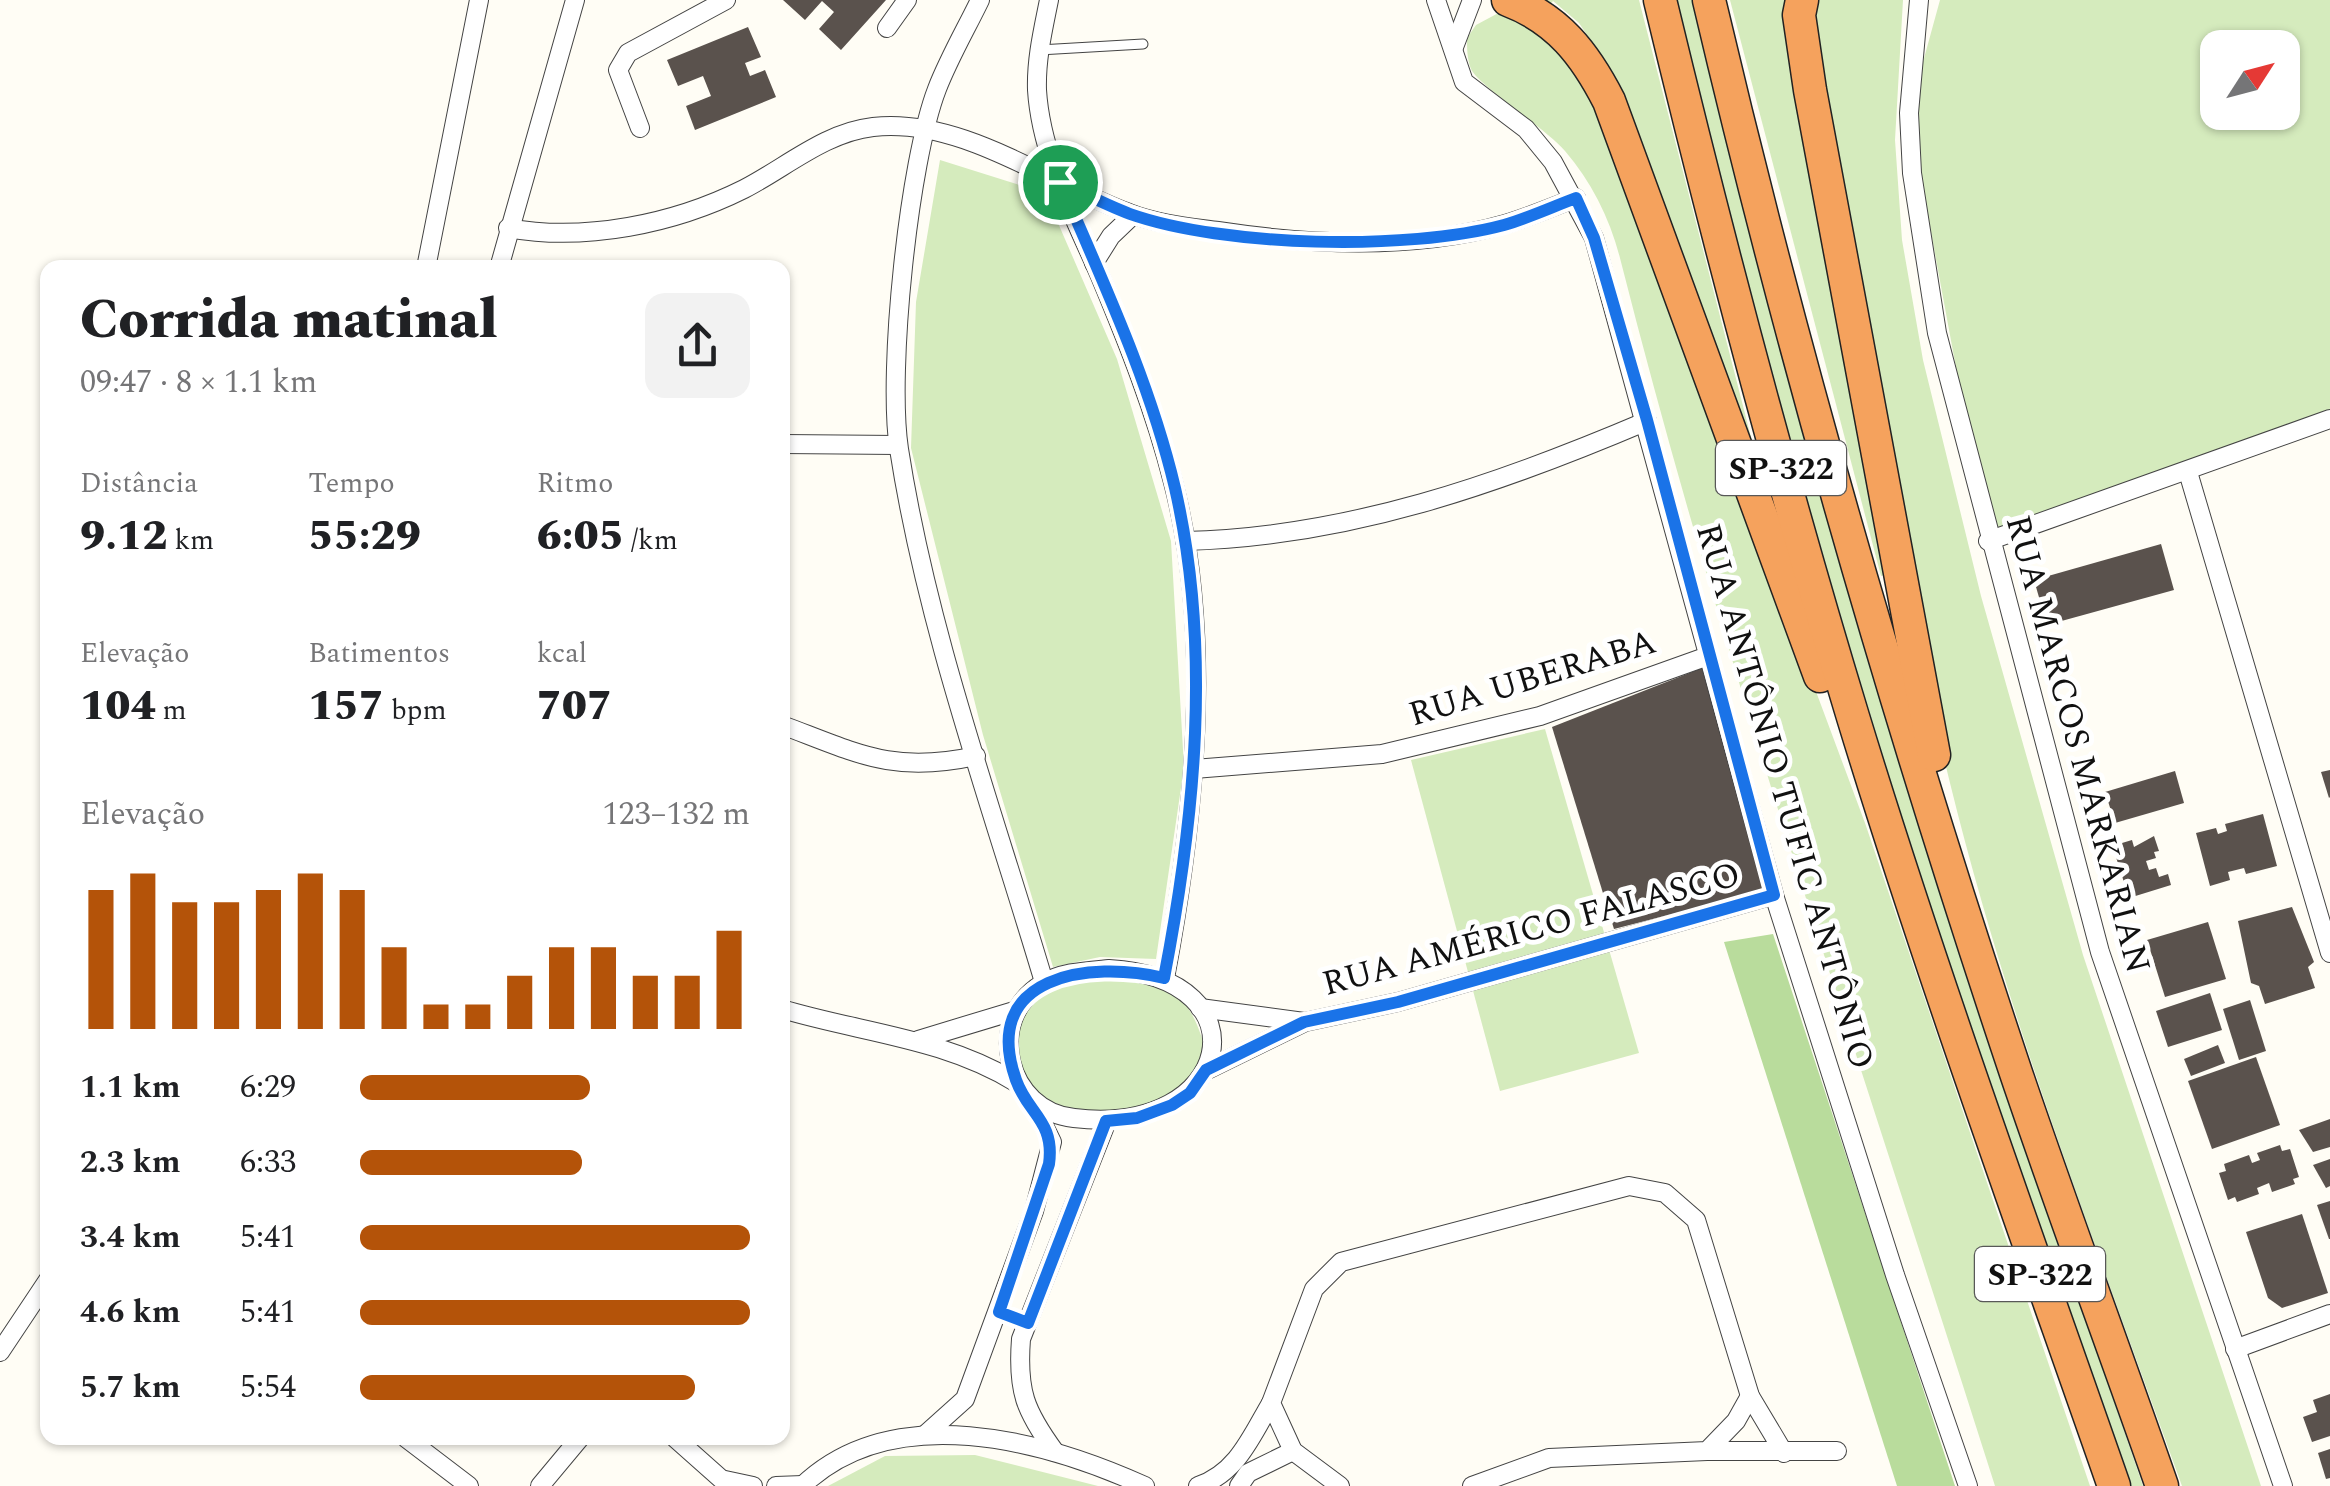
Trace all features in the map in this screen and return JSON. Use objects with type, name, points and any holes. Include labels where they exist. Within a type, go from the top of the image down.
[{"type":"highway","points":[[1508,0],[1536,10],[1558,27],[1578,48],[1609,101],[1834,717],[1922,929]]},
{"type":"highway","name":"SP-322","points":[[1660,0],[1760,398],[1854,719],[1922,929],[2114,1486]]},
{"type":"highway","name":"SP-322","points":[[1708,0],[1831,473],[1967,922],[2162,1486]]},
{"type":"highway","points":[[1802,0],[1799,15],[1813,110],[1967,922]]},
{"type":"street","points":[[428,260],[478,0]]},
{"type":"street","points":[[501,260],[575,0]]},
{"type":"street","points":[[640,128],[618,70],[620,62],[628,53],[726,0]]},
{"type":"street","points":[[887,28],[907,0]]},
{"type":"street","points":[[980,0],[937,89],[925,129],[897,348],[898,445],[929,596],[1044,982]]},
{"type":"street","points":[[1049,0],[1039,50],[1037,92],[1048,148],[1157,424],[1185,541],[1197,688],[1194,769],[1164,978]]},
{"type":"street","name":"RUA ANTÔNIO TUFIC ANTÔNIO","points":[[1436,0],[1464,82],[1526,129],[1576,198],[1594,238],[1647,420],[1774,895],[1895,1275],[1968,1486]]},
{"type":"street","points":[[1454,47],[1472,0]]},
{"type":"street","name":"RUA MARCOS MARKARIAN","points":[[1918,0],[1909,113],[1918,235],[1937,333],[1988,541],[2100,952],[2283,1486]]},
{"type":"street","points":[[508,228],[543,234],[599,232],[660,218],[741,191],[840,135],[874,127],[925,129],[974,145],[1133,215],[1269,239],[1351,242],[1503,225],[1576,198]]},
{"type":"street","points":[[1094,264],[1111,236],[1133,215]]},
{"type":"street","points":[[1988,541],[2330,419]]},
{"type":"street","points":[[1185,541],[1314,529],[1422,505],[1541,466],[1647,420]]},
{"type":"street","points":[[790,444],[898,445]]},
{"type":"street","points":[[2188,472],[2330,953]]},
{"type":"street","name":"RUA UBERABA","points":[[1194,769],[1382,754],[1540,716],[1708,656]]},
{"type":"street","points":[[790,728],[874,760],[930,766],[976,756]]},
{"type":"street","name":"RUA AMÉRICO FALASCO","points":[[1206,1070],[1304,1022],[1398,1002],[1774,895]]},
{"type":"street","points":[[918,1040],[1017,1010],[1044,982],[1075,972],[1108,969],[1164,978],[1200,1008],[1210,1032],[1212,1054],[1190,1093],[1172,1105],[1137,1118],[1106,1121],[1069,1118],[1034,1106]]},
{"type":"street","name":"RUA AMÉRICO FALASCO","points":[[1200,1008],[1304,1022]]},
{"type":"street","points":[[790,1010],[918,1040],[980,1060],[1017,1082],[1052,1142],[1049,1164],[999,1312],[964,1399],[926,1434]]},
{"type":"street","points":[[1017,1010],[1009,1041],[1017,1082]]},
{"type":"street","points":[[1055,1452],[1028,1415],[1018,1374],[1028,1323],[1106,1121]]},
{"type":"street","points":[[1242,1473],[1314,1289],[1341,1262],[1629,1186],[1665,1193],[1696,1220],[1750,1396],[1784,1454]]},
{"type":"street","points":[[0,1352],[40,1292]]},
{"type":"street","points":[[999,1312],[1028,1323]]},
{"type":"street","points":[[2235,1349],[2330,1314]]},
{"type":"street","points":[[1708,1451],[1736,1422],[1750,1396]]},
{"type":"street","points":[[1271,1403],[1293,1451],[1340,1486]]},
{"type":"street","points":[[776,1486],[802,1485],[832,1459],[876,1443],[926,1434],[1055,1452],[1145,1486]]},
{"type":"street","points":[[415,1445],[469,1486]]},
{"type":"street","points":[[540,1486],[574,1445]]},
{"type":"street","points":[[684,1445],[727,1483],[752,1486]]},
{"type":"street","points":[[1198,1486],[1242,1473],[1293,1451]]},
{"type":"street","points":[[1472,1486],[1549,1458],[1708,1451],[1837,1451]]},
{"type":"lane","points":[[1039,50],[1143,44]]},
{"type":"green space","points":[[1540,0],[1639,0],[1773,523],[1612,72],[1579,23],[1553,1],[1549,6]]},
{"type":"green space","points":[[1674,0],[1692,0],[1949,920],[2143,1486],[2127,1486],[1931,921],[1803,501]]},
{"type":"green space","points":[[1730,0],[1792,0],[1888,574],[1881,576]]},
{"type":"green space","points":[[1813,0],[1903,0],[1895,140],[1902,240],[1923,360],[1981,596],[2083,955],[2261,1486],[2182,1486],[2057,1138],[1999,961],[1950,783],[1907,589],[1872,393]]},
{"type":"green space","points":[[1940,0],[2330,0],[2330,419],[1988,541],[1909,113]]},
{"type":"green space","points":[[1504,10],[1544,29],[1594,96],[1865,823],[2090,1486],[1995,1486],[1751,723],[1612,232],[1592,189],[1565,151],[1471,69],[1467,38],[1476,25]]},
{"type":"green space","points":[[940,160],[1045,193],[1117,359],[1171,541],[1184,767],[1156,959],[1100,957],[1053,967],[983,735],[911,448],[916,302]]},
{"type":"green space","points":[[1545,729],[1639,1053],[1500,1091],[1411,760]]},
{"type":"green space","points":[[1773,934],[1955,1486],[1897,1486],[1724,942]]},
{"type":"green space","points":[[1109,975],[1162,986],[1174,993],[1192,1014],[1206,1051],[1187,1090],[1111,1112],[1038,1101],[1019,1076],[1016,1059],[1019,1025],[1026,1009],[1048,988]]},
{"type":"green space","points":[[975,1455],[1098,1486],[828,1486],[885,1456]]},
{"type":"building","points":[[783,0],[886,0],[841,50],[819,29],[834,12],[822,1],[805,20]]},
{"type":"building","points":[[748,27],[761,57],[745,63],[750,76],[765,70],[776,97],[695,130],[686,106],[711,96],[703,76],[678,86],[667,60]]},
{"type":"building","points":[[2161,544],[2174,590],[2047,625],[2034,580]]},
{"type":"building","points":[[1702,668],[1765,890],[1614,929],[1552,727]]},
{"type":"building","points":[[2330,770],[2330,797],[2329,798],[2321,772]]},
{"type":"building","points":[[2175,771],[2184,803],[2115,823],[2105,792]]},
{"type":"building","points":[[2263,814],[2277,866],[2246,874],[2244,868],[2228,872],[2230,880],[2210,886],[2196,833],[2216,828],[2218,834],[2227,831],[2225,824]]},
{"type":"building","points":[[2154,836],[2159,851],[2154,852],[2156,858],[2146,861],[2149,870],[2156,868],[2159,877],[2168,874],[2171,885],[2129,898],[2115,854],[2124,851],[2122,843],[2132,840],[2134,847]]},
{"type":"building","points":[[2292,907],[2314,962],[2308,967],[2315,988],[2265,1004],[2259,986],[2251,983],[2238,921]]},
{"type":"building","points":[[2208,922],[2226,979],[2165,997],[2147,940]]},
{"type":"building","points":[[2210,993],[2222,1030],[2168,1047],[2156,1011]]},
{"type":"building","points":[[2250,1000],[2266,1051],[2239,1060],[2223,1009]]},
{"type":"building","points":[[2218,1045],[2225,1063],[2191,1076],[2184,1059]]},
{"type":"building","points":[[2256,1057],[2280,1125],[2212,1149],[2188,1081]]},
{"type":"building","points":[[2330,1119],[2330,1147],[2313,1152],[2299,1130]]},
{"type":"building","points":[[2280,1145],[2282,1151],[2290,1149],[2299,1177],[2293,1179],[2295,1184],[2272,1192],[2269,1183],[2257,1188],[2259,1194],[2237,1202],[2235,1197],[2228,1200],[2219,1173],[2226,1171],[2224,1164],[2249,1155],[2252,1163],[2260,1160],[2257,1153]]},
{"type":"building","points":[[2330,1159],[2330,1186],[2326,1188],[2313,1165]]},
{"type":"building","points":[[2330,1201],[2330,1239],[2329,1239],[2317,1205]]},
{"type":"building","points":[[2302,1214],[2328,1293],[2282,1308],[2268,1298],[2246,1232]]},
{"type":"building","points":[[2330,1394],[2330,1436],[2312,1442],[2303,1417],[2317,1412],[2313,1400]]},
{"type":"building","points":[[2330,1449],[2330,1478],[2326,1479],[2318,1453]]},
{"type":"route","points":[[1060,182],[1133,215],[1183,226],[1269,239],[1351,242],[1503,225],[1576,198],[1594,238],[1647,420],[1774,895],[1398,1002],[1304,1022],[1206,1070],[1190,1093],[1172,1105],[1137,1118],[1106,1121],[1092,1166],[1028,1323],[999,1312],[1049,1164],[1052,1142],[1017,1082],[1009,1041],[1017,1010],[1044,982],[1075,972],[1108,969],[1164,978],[1191,810],[1197,688],[1185,541],[1157,424],[1060,182]]}]
